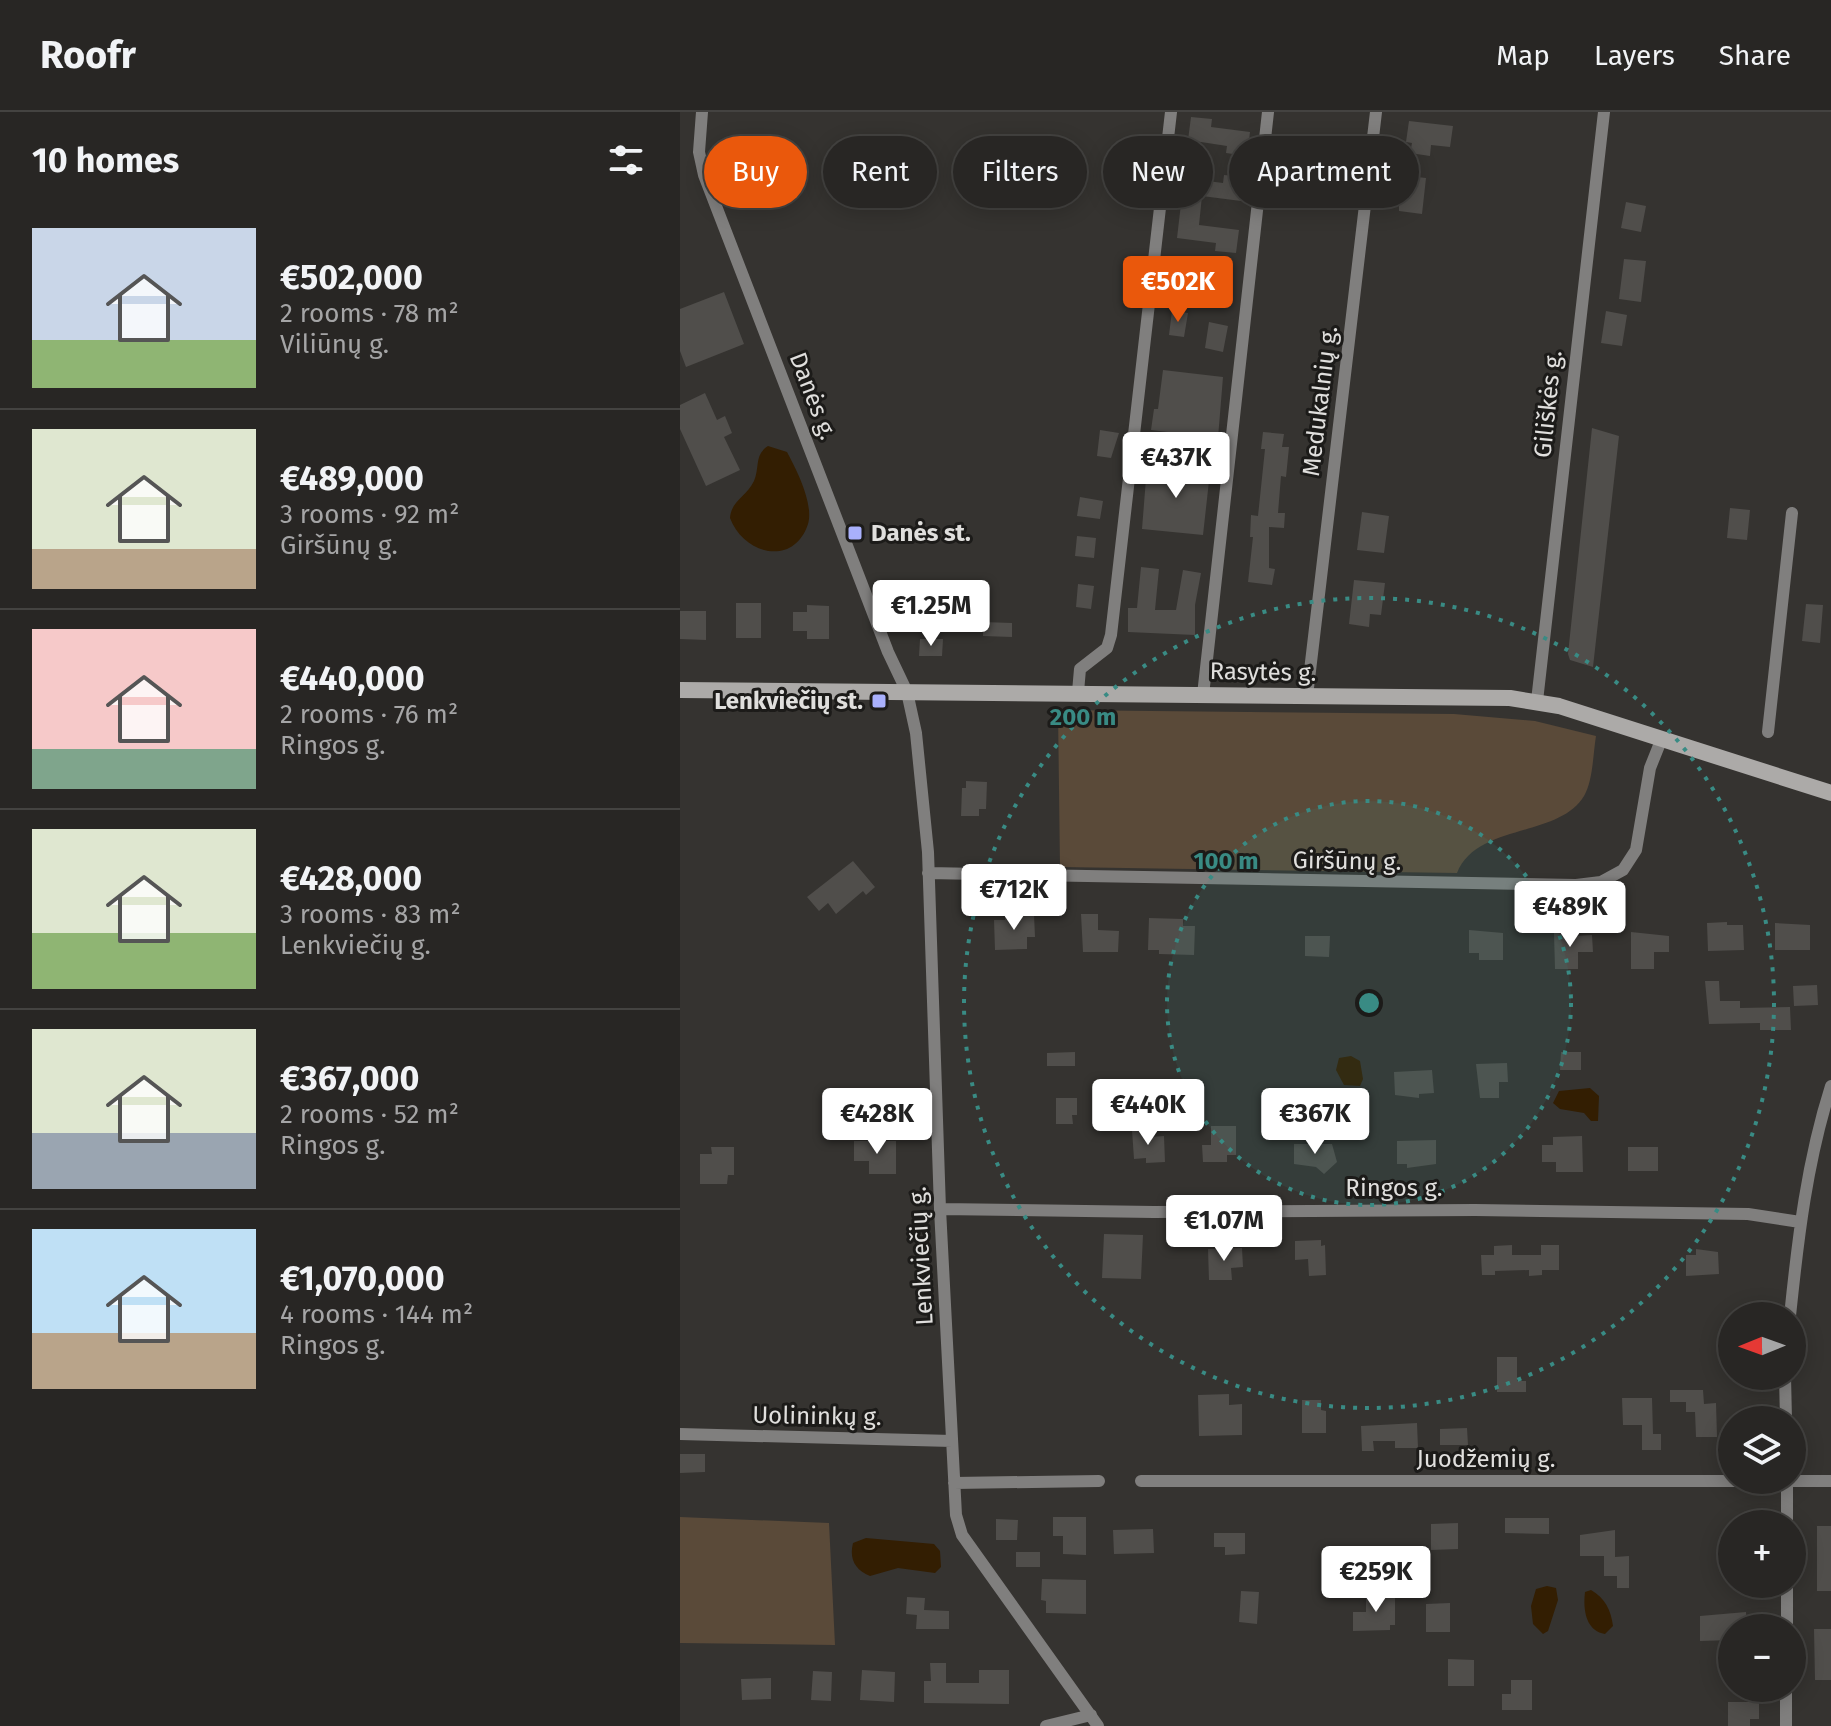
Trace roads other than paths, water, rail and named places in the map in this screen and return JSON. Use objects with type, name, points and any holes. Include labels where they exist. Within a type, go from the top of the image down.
[{"type":"main road","name":"Rasytės g.","points":[[680,690],[1478,696],[1537,701],[1831,793]]},
{"type":"street","name":"Danės g.","points":[[702,112],[699,152],[704,175],[888,652],[907,692]]},
{"type":"street","points":[[1078,692],[1080,669],[1107,648],[1111,635],[1171,112]]},
{"type":"street","points":[[1203,695],[1268,112]]},
{"type":"street","name":"Medukalnių g.","points":[[1307,696],[1376,112]]},
{"type":"street","name":"Giliškės g.","points":[[1537,701],[1604,112]]},
{"type":"street","points":[[1768,732],[1792,513]]},
{"type":"street","name":"Lenkviečių g.","points":[[907,692],[916,733],[928,873],[940,1209],[956,1515],[962,1535],[1094,1720]]},
{"type":"street","name":"Giršūnų g.","points":[[928,873],[1353,884],[1576,885],[1601,882],[1623,870],[1636,850],[1650,768],[1662,738]]},
{"type":"street","points":[[1791,1302],[1800,1222],[1819,1125],[1831,1086]]},
{"type":"street","name":"Ringos g.","points":[[940,1209],[1491,1210],[1748,1214],[1800,1222]]},
{"type":"street","name":"Uolininkų g.","points":[[680,1434],[952,1441]]},
{"type":"street","points":[[954,1483],[1099,1481]]},
{"type":"street","name":"Juodžemių g.","points":[[1141,1481],[1718,1481]]},
{"type":"street","name":"Juodžemių g.","points":[[1806,1481],[1831,1481]]},
{"type":"street","points":[[1786,1702],[1786,1726]]},
{"type":"street","points":[[1046,1726],[1094,1720]]},
{"type":"place","name":"Danės st.","points":[[855,533]]},
{"type":"place","name":"Lenkviečių st.","points":[[879,701]]}]
